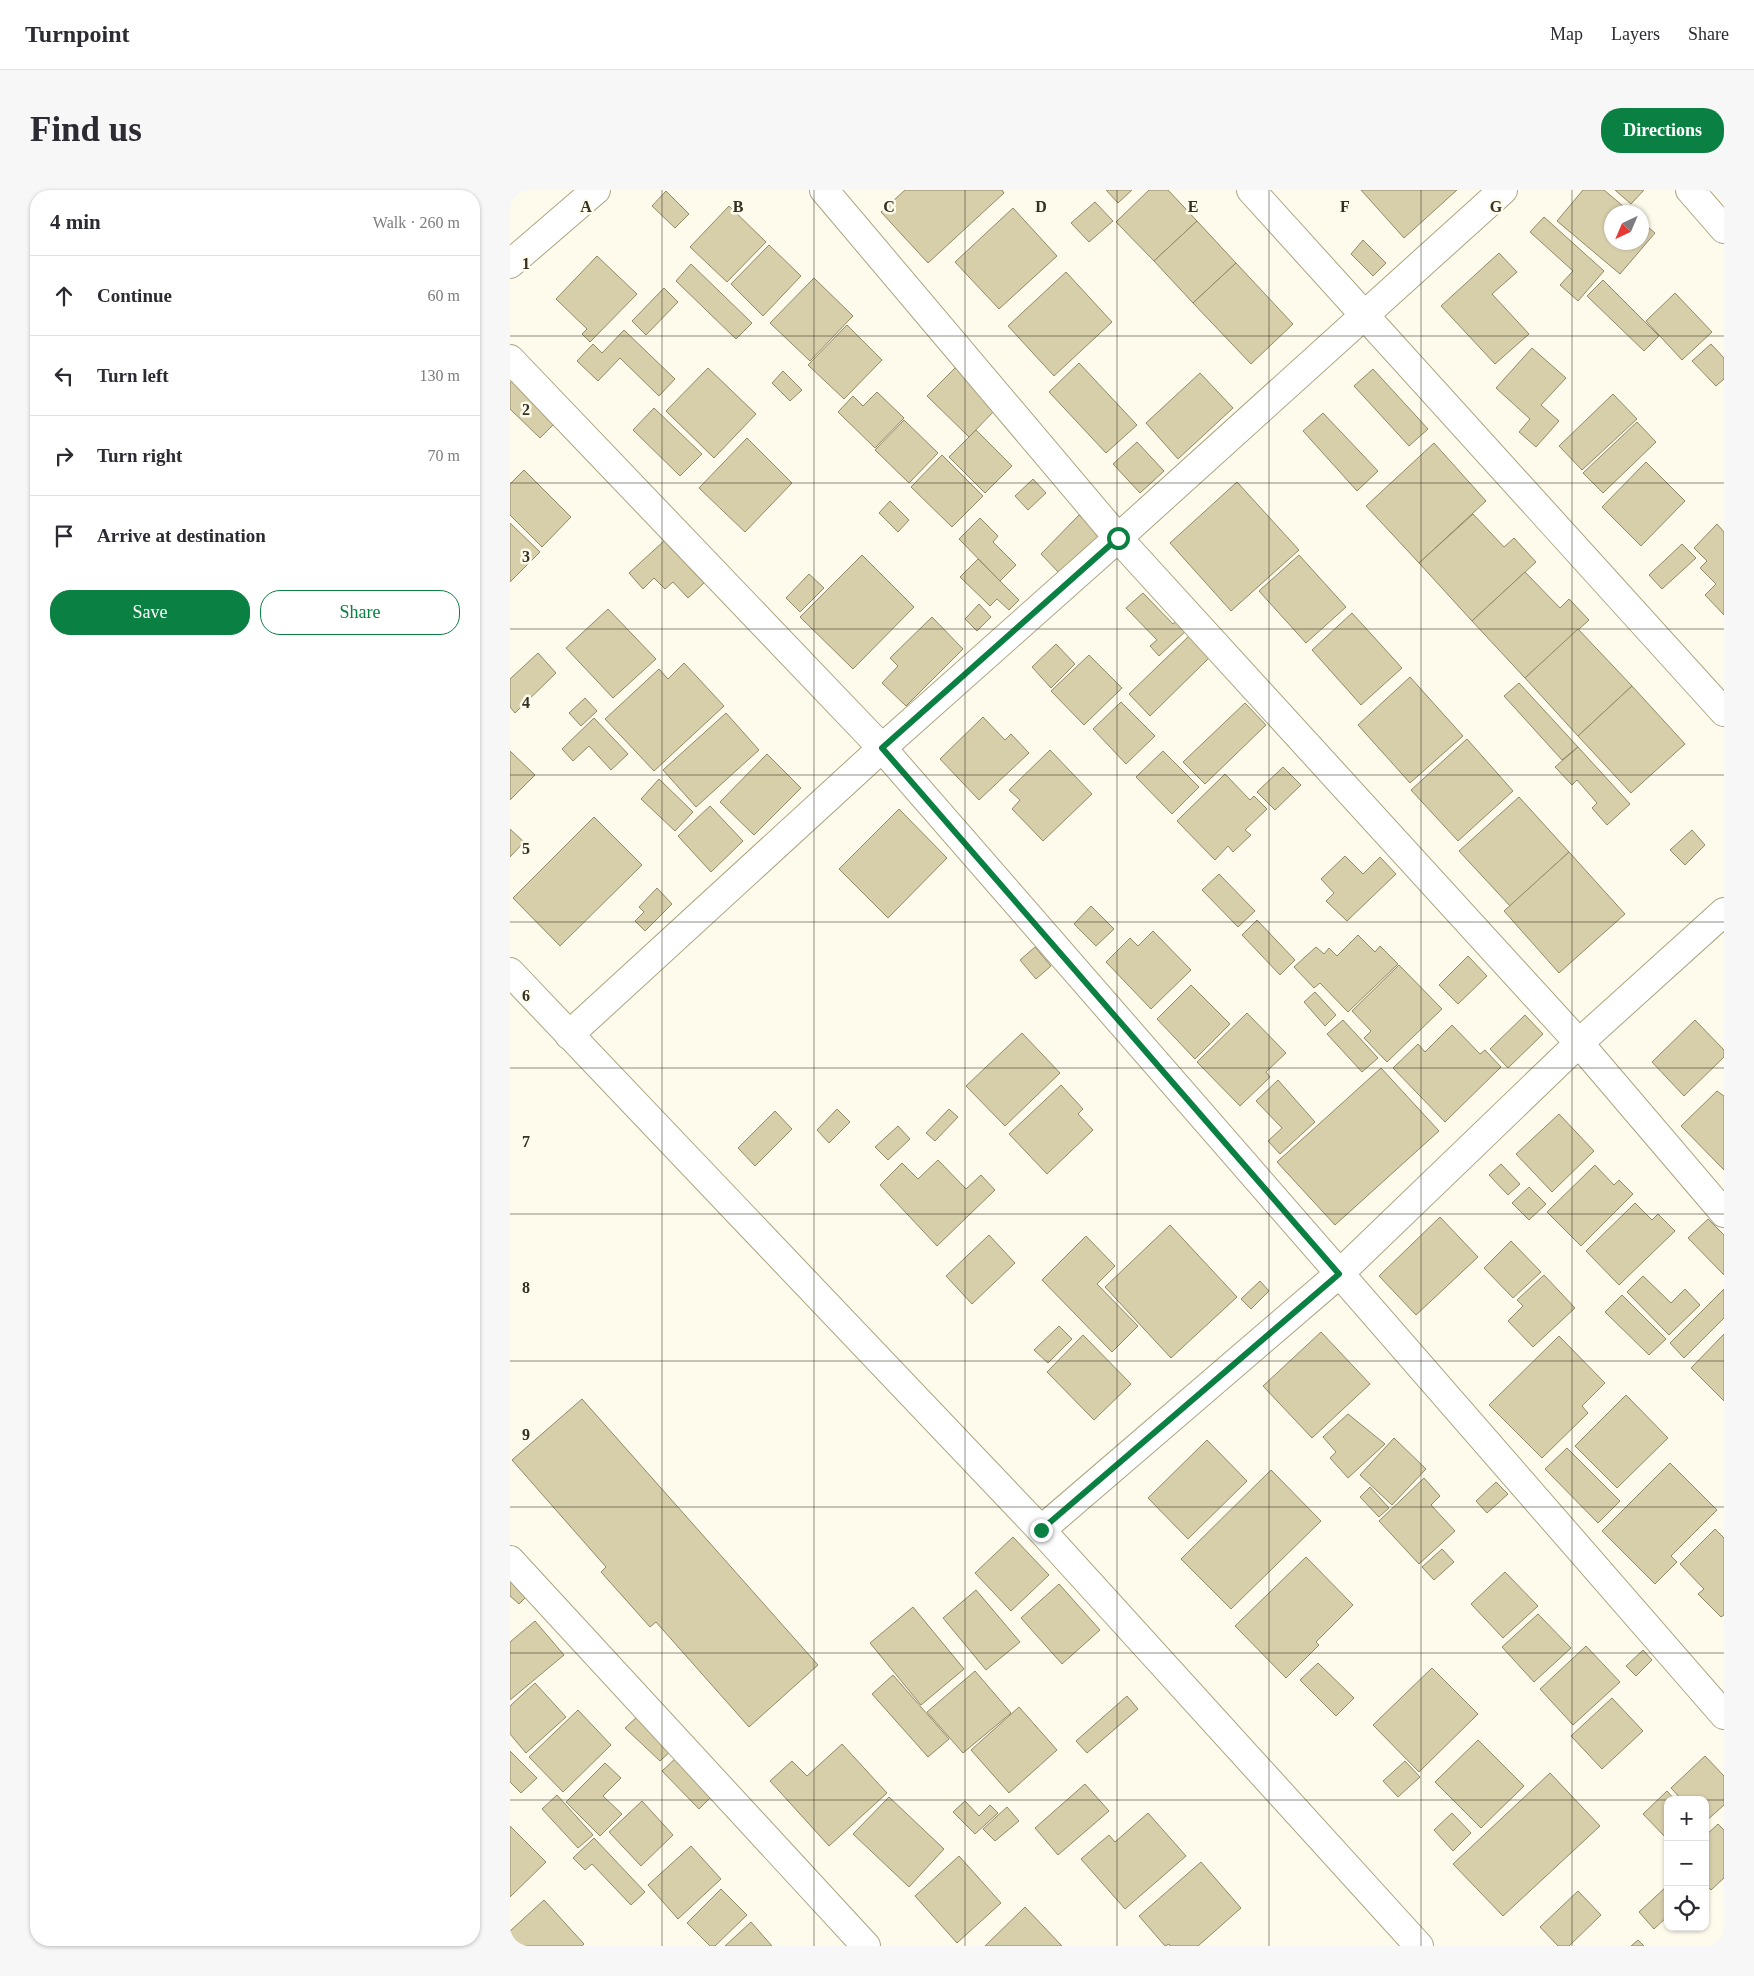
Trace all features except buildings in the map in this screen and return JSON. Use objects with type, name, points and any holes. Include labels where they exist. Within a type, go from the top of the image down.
[{"type":"street","points":[[510,264],[596,190]]},
{"type":"street","points":[[824,190],[1118,538],[1579,1043],[1724,1213]]},
{"type":"street","points":[[1251,190],[1724,712]]},
{"type":"street","points":[[569,1035],[882,748],[1118,538],[1503,190]]},
{"type":"street","points":[[1690,190],[1724,229]]},
{"type":"street","points":[[510,359],[882,748],[1724,1716]]},
{"type":"street","points":[[1041,1530],[1339,1274],[1579,1043],[1724,912]]},
{"type":"street","points":[[510,972],[1041,1530],[1419,1946]]},
{"type":"street","points":[[510,1560],[866,1946]]},
{"type":"route","points":[[1041,1530],[1339,1274],[882,748],[1118,538]]}]
